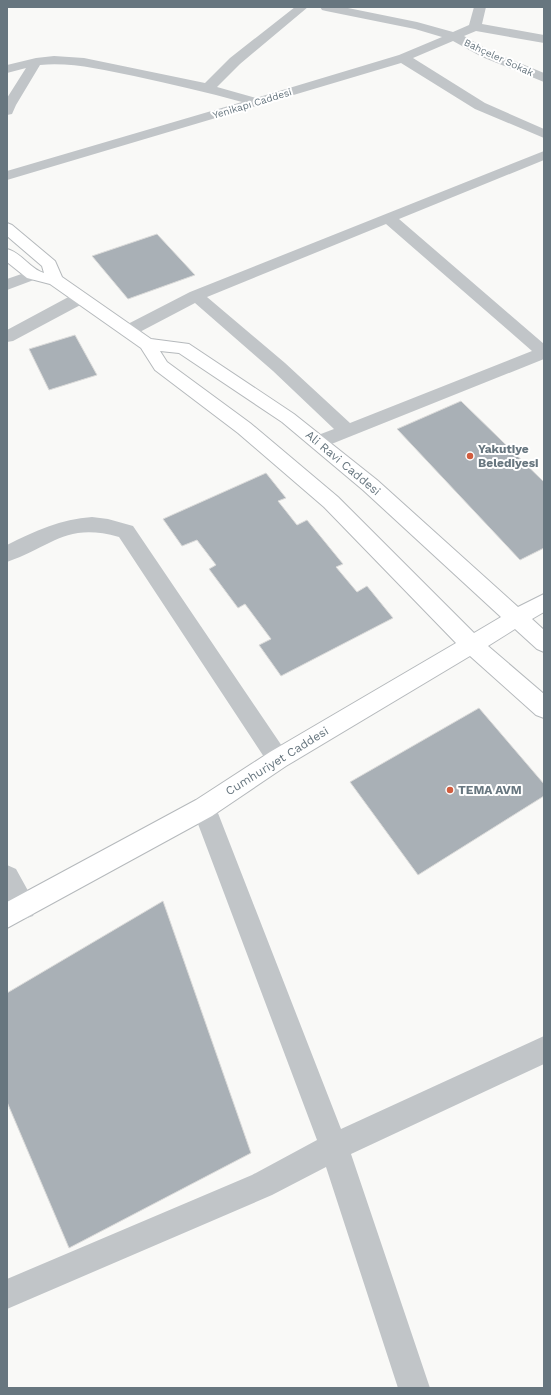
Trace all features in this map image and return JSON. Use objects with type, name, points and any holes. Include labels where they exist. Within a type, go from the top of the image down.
[{"type":"main road","name":"Ali Ravi Caddesi","points":[[7,228],[49,264],[55,280]]},
{"type":"main road","name":"Ali Ravi Caddesi","points":[[7,254],[33,275],[55,280],[147,344],[161,366],[244,428],[331,502],[472,645],[544,708]]},
{"type":"main road","name":"Ali Ravi Caddesi","points":[[147,344],[183,348],[257,396],[319,442],[370,485],[544,643]]},
{"type":"main road","name":"Cumhuriyet Caddesi","points":[[15,912],[204,808],[278,758],[544,602]]},
{"type":"street","points":[[208,88],[235,60],[302,7]]},
{"type":"street","name":"Bahçeler Sokak","points":[[326,7],[417,26],[454,36],[486,54],[544,78]]},
{"type":"street","points":[[480,7],[475,27],[544,39]]},
{"type":"street","name":"Yenikapı Caddesi","points":[[7,176],[403,58],[475,27]]},
{"type":"street","points":[[403,58],[480,106],[544,134]]},
{"type":"street","points":[[7,69],[36,62],[54,60],[84,62],[208,88],[254,102]]},
{"type":"street","points":[[7,111],[9,105],[36,62]]},
{"type":"street","points":[[128,331],[196,296],[544,155]]},
{"type":"street","points":[[319,442],[544,353],[388,218]]},
{"type":"street","points":[[7,285],[33,275]]},
{"type":"street","points":[[196,296],[279,367],[348,431]]},
{"type":"street","points":[[7,337],[80,298]]},
{"type":"street","points":[[7,554],[46,535],[70,526],[92,524],[110,526],[126,531],[278,758]]},
{"type":"street","points":[[204,808],[334,1147],[414,1388]]},
{"type":"street","points":[[7,878],[15,912]]},
{"type":"street","points":[[7,1294],[262,1185],[334,1147],[544,1050]]},
{"type":"building","points":[[157,234],[195,275],[128,299],[92,256]]},
{"type":"building","points":[[75,335],[97,375],[49,390],[29,349]]},
{"type":"building","name":"Yakutiye Belediyesi","points":[[461,401],[544,482],[544,548],[520,560],[397,429]]},
{"type":"building","points":[[266,473],[286,498],[278,501],[297,525],[307,520],[343,564],[336,567],[357,592],[367,586],[393,618],[281,676],[259,645],[271,639],[245,604],[238,608],[209,569],[216,565],[197,540],[182,546],[163,519]]},
{"type":"building","name":"TEMA AVM","points":[[479,708],[544,784],[544,796],[418,875],[350,782]]},
{"type":"building","points":[[163,901],[251,1153],[69,1248],[7,1102],[7,993]]},
{"type":"place","name":"Yakutiye Belediyesi","points":[[470,456]]},
{"type":"place","name":"TEMA AVM","points":[[450,790]]}]
